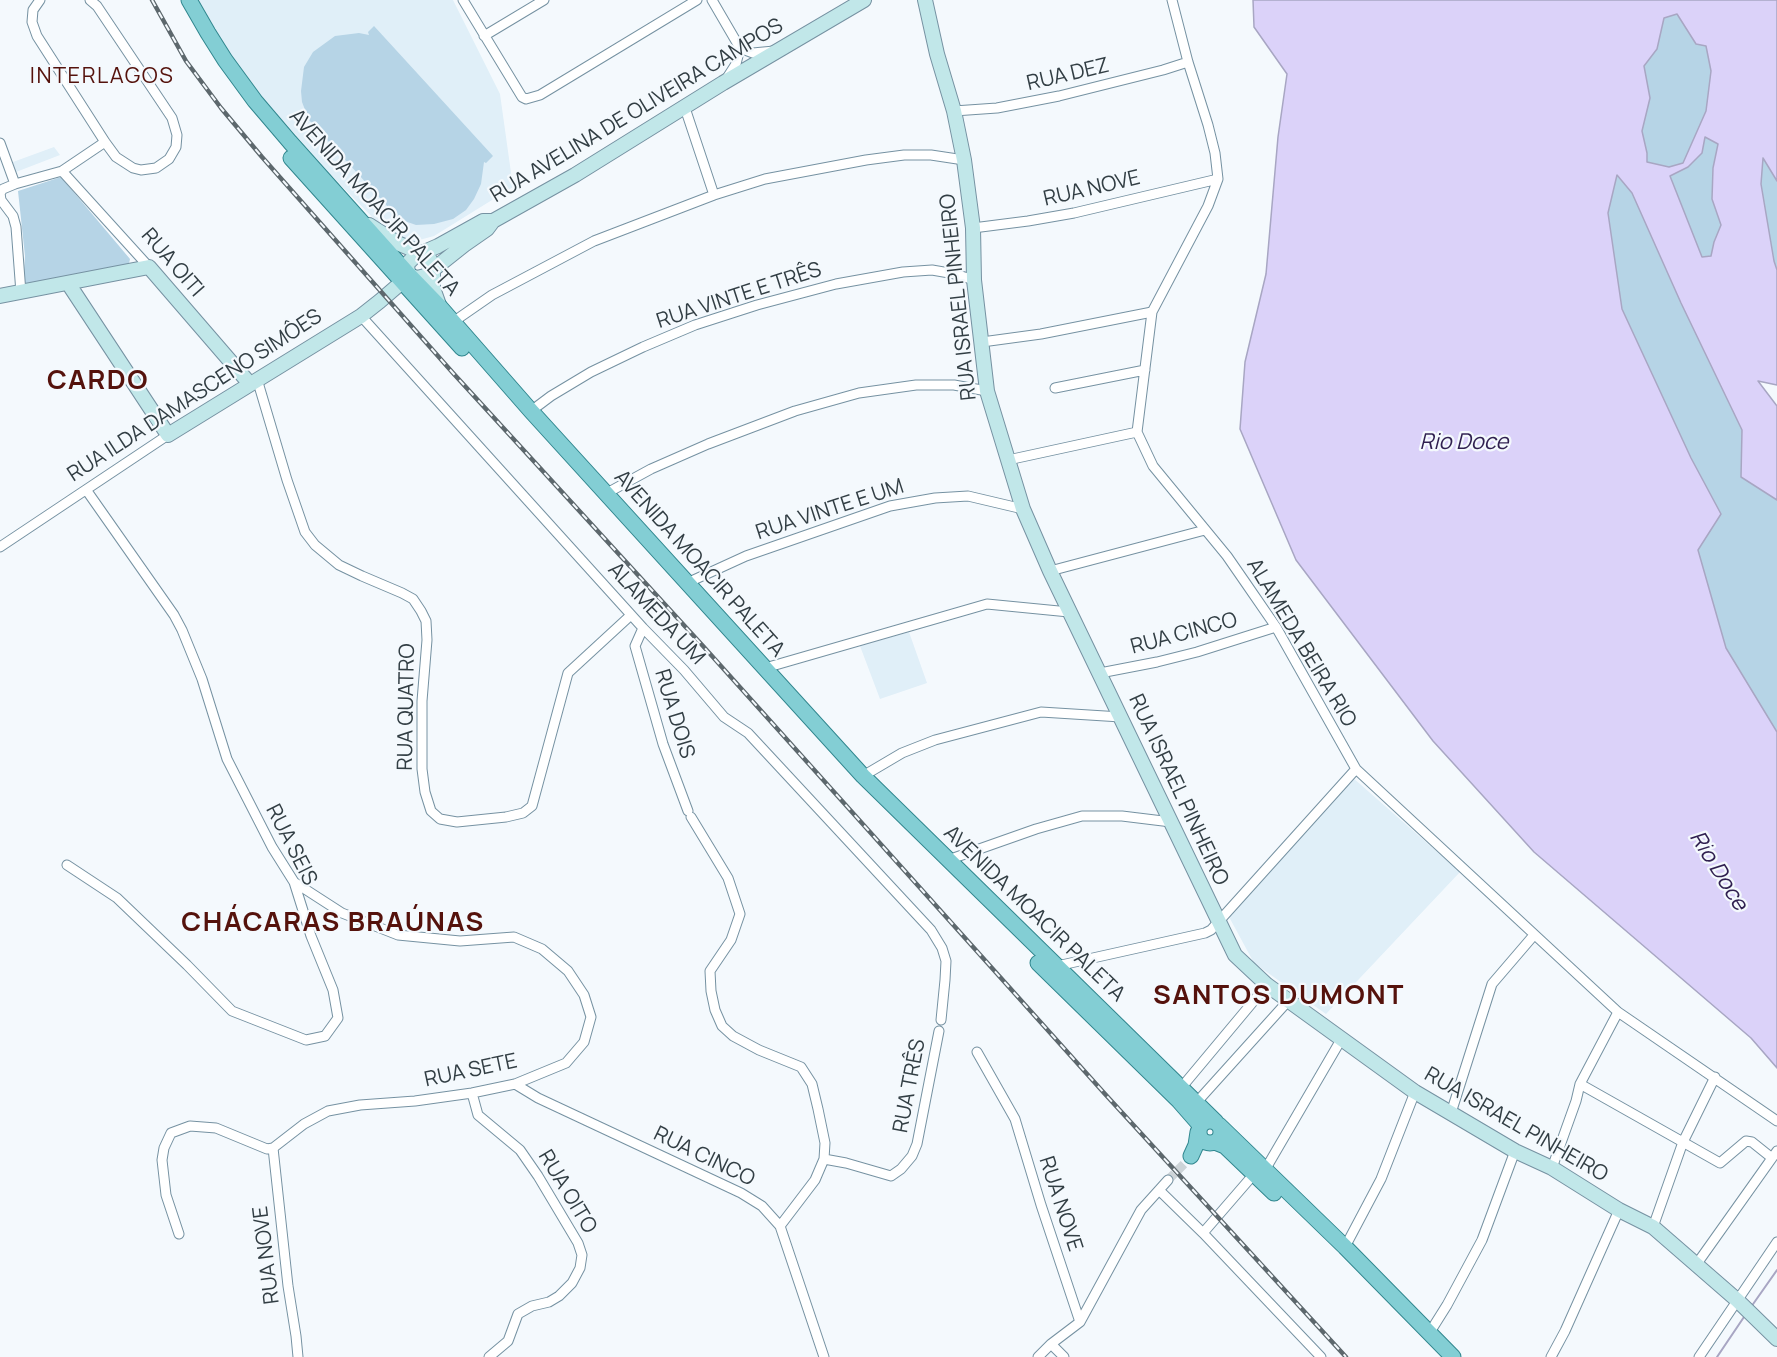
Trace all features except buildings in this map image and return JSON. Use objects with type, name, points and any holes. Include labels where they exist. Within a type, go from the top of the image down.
[{"type":"main road","name":"AVENIDA MOACIR PALETA","points":[[178,0],[210,54],[246,104],[307,177],[406,279],[804,727],[942,869],[1171,1093],[1199,1129]]},
{"type":"main road","name":"AVENIDA MOACIR PALETA","points":[[189,0],[208,33],[255,101],[360,219],[406,279],[440,307],[531,411],[863,776],[1218,1124],[1259,1172],[1332,1248],[1442,1357]]},
{"type":"main road","points":[[1209,1120],[1218,1124],[1220,1136],[1187,1160],[1196,1145],[1199,1129],[1209,1120]]},
{"type":"main road","points":[[1199,1129],[1204,1142],[1213,1142]]},
{"type":"main road","name":"AVENIDA MOACIR PALETA","points":[[1213,1142],[1225,1146],[1259,1172],[1345,1247],[1453,1357]]},
{"type":"street","points":[[40,0],[33,10],[32,22],[37,36],[105,142],[116,157],[132,168],[141,170],[156,168],[169,159],[176,147],[177,135],[172,118],[97,6],[90,0]]},
{"type":"street","points":[[463,0],[522,97],[526,99],[540,95],[697,0]]},
{"type":"street","points":[[484,36],[544,0]]},
{"type":"street","points":[[712,0],[740,48],[753,53],[778,51]]},
{"type":"street","name":"RUA AVELINA DE OLIVEIRA CAMPOS","points":[[406,279],[422,278],[487,229],[493,221],[575,176],[723,83],[864,0]]},
{"type":"street","name":"RUA ISRAEL PINHEIRO","points":[[925,0],[937,54],[954,111],[964,160],[973,228],[974,280],[987,391],[1023,509],[1069,612],[1235,955],[1288,1001],[1415,1092],[1515,1151],[1552,1168],[1619,1210],[1653,1227],[1738,1301],[1777,1339]]},
{"type":"street","points":[[1008,460],[1137,432],[1152,312],[1208,206],[1218,179],[1211,136],[1172,0]]},
{"type":"street","points":[[723,83],[736,64],[740,48]]},
{"type":"street","name":"RUA DEZ","points":[[954,111],[1005,106],[1059,96],[1101,87],[1188,62]]},
{"type":"street","points":[[685,108],[714,195]]},
{"type":"street","points":[[21,292],[16,227],[13,216],[0,198],[0,193],[3,189],[15,184],[62,171],[105,142]]},
{"type":"street","points":[[0,143],[15,184]]},
{"type":"street","points":[[453,322],[492,295],[594,241],[714,195],[765,179],[904,155],[931,155],[964,160]]},
{"type":"street","name":"RUA OITI","points":[[62,171],[254,382]]},
{"type":"street","name":"RUA NOVE","points":[[973,228],[1074,213],[1218,179]]},
{"type":"street","points":[[360,219],[388,238],[429,258],[433,266],[433,288],[440,307]]},
{"type":"street","name":"RUA AVELINA DE OLIVEIRA CAMPOS","points":[[421,253],[483,221],[493,221]]},
{"type":"street","points":[[406,279],[408,263],[421,253]]},
{"type":"street","points":[[0,296],[149,267]]},
{"type":"street","name":"RUA VINTE E TRÊS","points":[[531,411],[591,372],[643,347],[757,305],[836,284],[903,272],[932,270],[974,280]]},
{"type":"street","name":"RUA ILDA DAMASCENO SIMÔES","points":[[0,547],[168,435],[361,316],[406,279]]},
{"type":"street","points":[[68,283],[168,435]]},
{"type":"street","points":[[982,342],[1041,334],[1152,312]]},
{"type":"street","name":"ALAMEDA UM","points":[[361,316],[643,628],[684,670],[724,717],[748,733],[931,930]]},
{"type":"street","points":[[1055,388],[1145,370]]},
{"type":"street","name":"RUA QUATRO","points":[[254,382],[305,532],[320,550],[339,565],[413,599],[426,621],[427,640],[422,701],[422,770],[431,811],[440,819],[458,822],[506,817],[523,813],[532,806],[568,673],[632,615]]},
{"type":"street","points":[[607,493],[651,469],[717,440],[795,411],[860,393],[916,385],[954,385],[987,391]]},
{"type":"street","name":"ALAMEDA BEIRA RIO","points":[[1137,432],[1153,466],[1227,556],[1276,627],[1356,769],[1618,1012],[1777,1120]]},
{"type":"street","name":"RUA SEIS","points":[[67,865],[117,898],[232,1011],[306,1040],[325,1036],[338,1018],[333,990],[311,936],[294,882],[272,847],[227,759],[202,679],[182,630],[174,615],[87,491]]},
{"type":"street","name":"RUA VINTE E UM","points":[[687,583],[746,556],[890,506],[935,498],[968,496],[1023,509]]},
{"type":"street","points":[[1050,571],[1205,530]]},
{"type":"street","points":[[765,668],[987,604],[1069,612]]},
{"type":"street","name":"RUA CINCO","points":[[1100,673],[1187,655],[1276,627]]},
{"type":"street","name":"RUA DOIS","points":[[643,628],[635,646],[663,744],[690,814],[728,878],[740,914],[731,940],[710,971],[715,1010],[722,1026],[733,1036],[759,1050],[801,1067],[812,1084],[825,1143],[824,1159]]},
{"type":"street","points":[[863,776],[902,753],[935,740],[1041,712],[1120,717]]},
{"type":"street","points":[[1057,966],[1211,930],[1356,769]]},
{"type":"street","points":[[948,860],[1036,829],[1082,816],[1122,816],[1171,822]]},
{"type":"street","name":"RUA SETE","points":[[273,1148],[304,1124],[328,1111],[360,1105],[415,1101],[472,1093],[515,1084],[566,1063],[584,1042],[591,1017],[584,995],[568,971],[542,949],[514,937],[460,941],[398,935],[342,913],[294,882]]},
{"type":"street","name":"RUA TRÊS","points":[[931,930],[942,948],[946,961],[941,1020]]},
{"type":"street","points":[[1451,1113],[1492,984],[1534,935]]},
{"type":"street","points":[[1181,1089],[1268,985]]},
{"type":"street","points":[[1196,1103],[1288,1001]]},
{"type":"street","points":[[1552,1168],[1580,1084],[1618,1012]]},
{"type":"street","name":"RUA TRÊS","points":[[824,1159],[891,1176],[902,1169],[912,1156],[917,1144],[939,1031]]},
{"type":"street","points":[[1203,1233],[1259,1172],[1342,1038]]},
{"type":"street","name":"RUA NOVE","points":[[977,1052],[1015,1119],[1080,1322]]},
{"type":"street","points":[[1653,1227],[1683,1142],[1715,1077]]},
{"type":"street","name":"RUA CINCO","points":[[515,1084],[538,1098],[741,1193],[762,1206],[780,1226],[824,1357]]},
{"type":"street","points":[[1580,1084],[1720,1162],[1746,1141],[1775,1155],[1696,1265]]},
{"type":"street","points":[[1345,1247],[1381,1179],[1415,1092]]},
{"type":"street","name":"RUA OITO","points":[[472,1093],[478,1115],[520,1150],[538,1176],[578,1243],[582,1255],[580,1268],[572,1283],[549,1302],[532,1306],[518,1314],[508,1341],[489,1357]]},
{"type":"street","points":[[179,1234],[166,1195],[162,1160],[164,1148],[171,1133],[190,1126],[216,1128],[267,1149],[273,1148]]},
{"type":"street","name":"RUA NOVE","points":[[273,1148],[298,1357]]},
{"type":"street","points":[[1430,1332],[1482,1240],[1515,1151]]},
{"type":"street","points":[[780,1226],[815,1180],[824,1159]]},
{"type":"street","points":[[1038,1357],[1080,1322],[1141,1210],[1168,1180]]},
{"type":"street","points":[[1159,1190],[1321,1357]]},
{"type":"street","points":[[1551,1357],[1619,1210]]},
{"type":"street","points":[[1699,1357],[1777,1242]]},
{"type":"street","points":[[1051,1344],[1065,1357]]},
{"type":"shaded area","points":[[197,0],[453,0],[500,94],[513,187],[434,236],[412,242],[392,233],[377,222],[329,173],[264,99],[229,54]]},
{"type":"shaded area","points":[[1677,13],[1696,44],[1706,46],[1711,71],[1706,111],[1683,163],[1669,167],[1647,162],[1642,131],[1650,98],[1644,66],[1657,49],[1664,18]]},
{"type":"shaded area","points":[[374,26],[493,156],[486,163],[484,162],[481,184],[474,199],[466,210],[453,219],[434,224],[416,225],[399,219],[309,120],[302,102],[301,91],[304,67],[313,52],[335,36],[359,33],[369,35],[368,32]]},
{"type":"shaded area","points":[[1705,137],[1718,144],[1713,168],[1712,199],[1721,225],[1711,256],[1702,257],[1670,176],[1688,167]]},
{"type":"shaded area","points":[[54,147],[60,155],[16,172],[13,162]]},
{"type":"shaded area","points":[[1763,157],[1777,181],[1777,270],[1761,184]]},
{"type":"shaded area","points":[[1617,174],[1632,193],[1681,303],[1742,430],[1741,477],[1777,500],[1777,732],[1726,648],[1698,550],[1721,514],[1691,458],[1622,309],[1608,213]]},
{"type":"shaded area","points":[[61,177],[130,259],[128,268],[23,289],[25,256],[18,191]]},
{"type":"shaded area","points":[[909,632],[927,683],[880,699],[860,646]]},
{"type":"shaded area","points":[[1352,777],[1460,872],[1326,1014],[1254,963],[1228,915]]},
{"type":"water","name":"Rio Doce","points":[[1253,0],[1777,0],[1777,181],[1763,158],[1761,184],[1777,270],[1777,385],[1758,381],[1777,406],[1777,500],[1741,477],[1742,430],[1681,303],[1632,193],[1617,175],[1608,213],[1622,309],[1691,458],[1721,514],[1698,550],[1726,648],[1777,732],[1777,1068],[1751,1038],[1534,852],[1433,741],[1296,560],[1240,429],[1245,362],[1266,274],[1278,137],[1287,74],[1254,27]],"holes":[[[1677,14],[1696,44],[1706,46],[1711,71],[1706,111],[1683,163],[1669,167],[1647,162],[1642,131],[1650,98],[1644,66],[1657,49],[1664,18]],[[1705,137],[1718,144],[1713,168],[1712,199],[1721,225],[1711,256],[1702,257],[1670,176],[1688,167],[1702,153]]]},
{"type":"waterway","points":[[1751,1307],[1777,1270]]},
{"type":"waterway","points":[[1717,1357],[1746,1314]]},
{"type":"tunnel","points":[[1168,1180],[1184,1164]]},
{"type":"railway","points":[[152,0],[186,61],[262,157],[453,373],[1346,1357]]},
{"type":"district","name":"INTERLAGOS","points":[[102,77]]},
{"type":"district","name":"CARDO","points":[[98,381]]},
{"type":"district","name":"CHÁCARAS BRAÚNAS","points":[[333,923]]},
{"type":"district","name":"SANTOS DUMONT","points":[[1279,996]]}]
